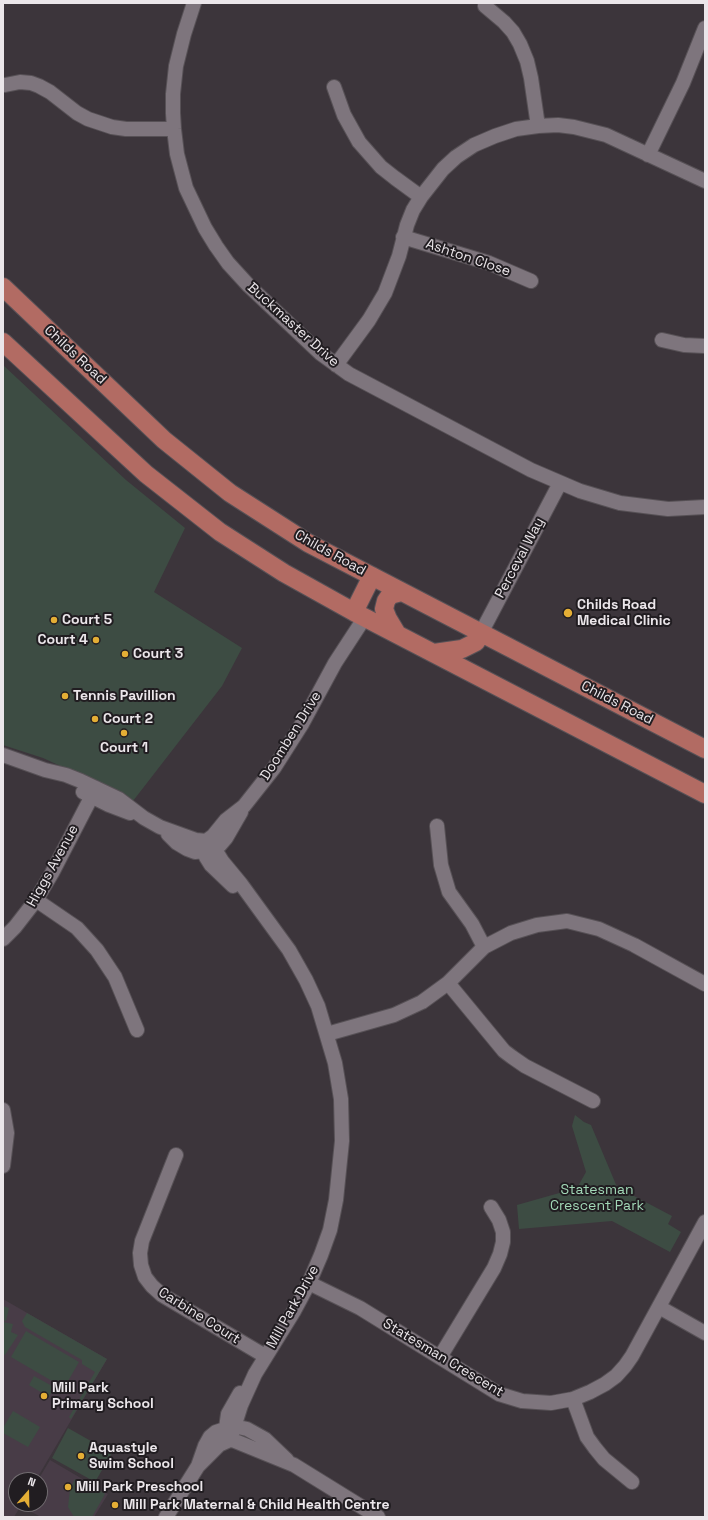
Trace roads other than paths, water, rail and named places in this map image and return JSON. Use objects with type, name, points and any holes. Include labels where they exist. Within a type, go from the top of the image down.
[{"type":"main road","name":"Childs Road","points":[[3,287],[164,440],[230,493],[308,543],[705,749]]},
{"type":"main road","points":[[3,342],[146,474],[220,532],[284,574],[359,615],[705,794]]},
{"type":"main road","points":[[359,615],[377,579]]},
{"type":"main road","points":[[397,634],[384,609],[386,601],[390,595],[401,592]]},
{"type":"main road","points":[[434,653],[462,649],[476,642],[481,633]]},
{"type":"street","name":"Buckmaster Drive","points":[[194,3],[176,66],[174,129],[177,154],[186,188],[201,221],[216,246],[236,273],[249,286],[320,353],[336,365],[368,385],[560,483],[600,498],[638,506],[668,509],[705,507]]},
{"type":"street","points":[[485,6],[504,22],[520,44],[527,61],[531,78],[538,126]]},
{"type":"street","points":[[648,155],[683,83],[705,28]]},
{"type":"street","points":[[5,84],[20,82],[39,86],[50,92],[77,113],[88,119],[112,127],[126,129],[174,129]]},
{"type":"street","points":[[334,87],[344,115],[359,142],[381,167],[394,178],[421,196]]},
{"type":"street","points":[[336,365],[369,320],[384,293],[399,256],[413,210],[421,196],[443,169],[456,157],[494,136],[516,129],[538,126],[563,126],[591,130],[606,135],[705,181]]},
{"type":"street","name":"Ashton Close","points":[[404,237],[470,256],[531,281]]},
{"type":"street","points":[[662,340],[684,345],[705,346]]},
{"type":"street","name":"Perceval Way","points":[[481,633],[560,483]]},
{"type":"street","name":"Doomben Drive","points":[[209,847],[216,833],[226,820],[244,806],[274,768],[294,736],[335,663],[359,615]]},
{"type":"street","points":[[3,755],[45,770],[66,775],[94,792],[119,799],[144,818],[160,827],[196,840],[209,847]]},
{"type":"street","name":"Higgs Avenue","points":[[3,939],[15,927],[36,900],[52,873],[94,792]]},
{"type":"street","points":[[437,826],[441,865],[449,892],[472,924],[484,947]]},
{"type":"street","name":"Mill Park Drive","points":[[209,847],[206,857],[211,865],[253,901],[273,926],[306,980],[318,1006],[327,1034],[335,1063],[341,1099],[342,1141],[340,1170],[330,1230],[309,1283],[294,1311],[255,1374],[230,1432]]},
{"type":"street","points":[[36,900],[77,928],[107,963],[115,976],[137,1030]]},
{"type":"street","points":[[327,1034],[394,1015],[422,1002],[448,983],[484,947],[511,933],[537,925],[567,921],[599,929],[634,945],[705,984]]},
{"type":"street","points":[[448,983],[504,1051],[525,1066],[593,1101]]},
{"type":"street","points":[[3,1110],[7,1133],[3,1166]]},
{"type":"street","name":"Carbine Court","points":[[176,1154],[142,1241],[140,1253],[141,1266],[152,1286],[162,1295],[265,1356]]},
{"type":"street","points":[[440,1357],[494,1268],[500,1254],[503,1242],[503,1232],[500,1220],[491,1208]]},
{"type":"street","name":"Statesman Crescent","points":[[309,1283],[360,1308],[486,1386],[509,1398],[536,1403],[552,1403],[573,1399],[590,1392],[616,1376],[632,1356],[705,1222]]},
{"type":"street","points":[[659,1307],[705,1333]]},
{"type":"street","points":[[573,1399],[587,1436],[594,1448],[604,1459],[632,1482]]},
{"type":"street","points":[[166,1517],[198,1466],[216,1447],[222,1443],[230,1432],[242,1443],[294,1466],[378,1517]]},
{"type":"place","name":"Childs Road Medical Clinic","points":[[568,613]]},
{"type":"place","name":"Court 5","points":[[54,620]]},
{"type":"place","name":"Court 4","points":[[96,640]]},
{"type":"place","name":"Court 3","points":[[125,654]]},
{"type":"place","name":"Tennis Pavillion","points":[[65,696]]},
{"type":"place","name":"Court 2","points":[[95,719]]},
{"type":"place","name":"Court 1","points":[[124,733]]},
{"type":"place","name":"Mill Park Primary School","points":[[44,1396]]},
{"type":"place","name":"Aquastyle Swim School","points":[[81,1456]]},
{"type":"place","name":"Mill Park Preschool","points":[[68,1487]]},
{"type":"place","name":"Mill Park Maternal & Child Health Centre","points":[[115,1505]]},
{"type":"park label","name":"Statesman Crescent Park","points":[[597,1198]]}]
